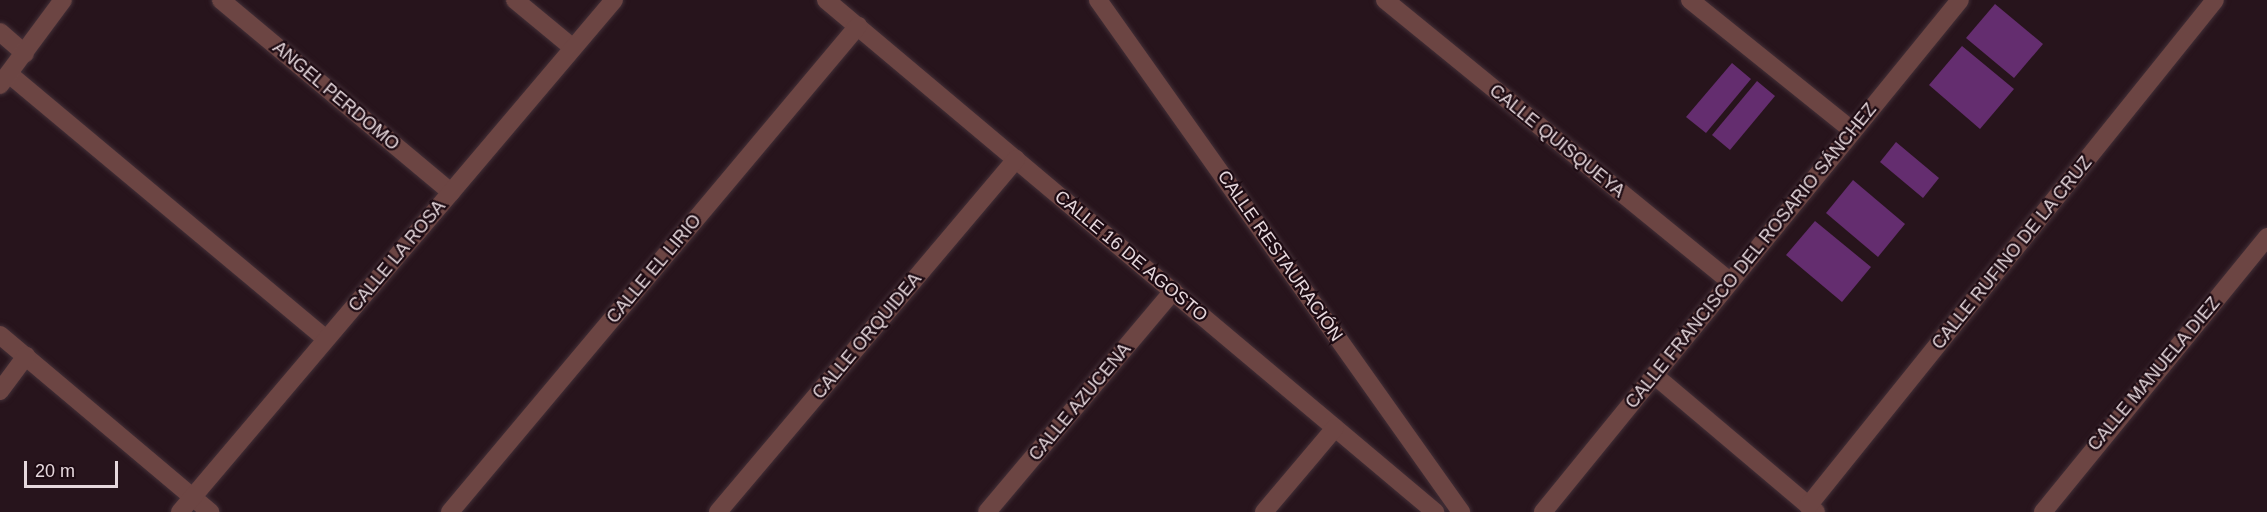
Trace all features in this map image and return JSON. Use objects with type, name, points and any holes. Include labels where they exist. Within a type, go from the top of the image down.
[{"type":"street","points":[[63,0],[5,80],[326,339]]},
{"type":"street","name":"ANGEL PERDOMO","points":[[221,0],[451,192]]},
{"type":"street","points":[[515,0],[573,48]]},
{"type":"street","name":"CALLE LA ROSA","points":[[180,512],[614,0]]},
{"type":"street","name":"CALLE 16 DE AGOSTO","points":[[826,0],[1435,512]]},
{"type":"street","name":"CALLE RESTAURACIÓN","points":[[1098,0],[1461,512]]},
{"type":"street","name":"CALLE QUISQUEYA","points":[[1384,0],[1730,281]]},
{"type":"street","points":[[1690,0],[1853,131]]},
{"type":"street","name":"CALLE FRANCISCO DEL ROSARIO SÁNCHEZ","points":[[1543,512],[1960,0]]},
{"type":"street","name":"CALLE RUFINO DE LA CRUZ","points":[[1812,509],[2215,0]]},
{"type":"street","name":"CALLE EL LIRIO","points":[[450,512],[858,26]]},
{"type":"street","points":[[0,32],[25,54]]},
{"type":"street","name":"CALLE ORQUIDEA","points":[[718,512],[1016,159]]},
{"type":"street","name":"CALLE MANUELA DIEZ","points":[[2043,512],[2267,237]]},
{"type":"street","name":"CALLE AZUCENA","points":[[987,512],[1173,291]]},
{"type":"street","points":[[0,335],[210,512]]},
{"type":"street","points":[[0,391],[26,356]]},
{"type":"street","points":[[1654,375],[1812,509]]},
{"type":"street","points":[[1264,512],[1335,428]]},
{"type":"building","points":[[1995,4],[2043,44],[2014,78],[1966,38]]},
{"type":"building","points":[[1962,46],[2014,89],[1980,129],[1929,85]]},
{"type":"building","points":[[1732,63],[1751,79],[1706,133],[1686,117]]},
{"type":"building","points":[[1757,81],[1775,96],[1730,150],[1712,135]]},
{"type":"building","points":[[1896,142],[1939,178],[1923,198],[1880,162]]},
{"type":"building","points":[[1853,180],[1905,224],[1878,257],[1826,213]]},
{"type":"building","points":[[1815,221],[1871,267],[1842,302],[1786,255]]}]
